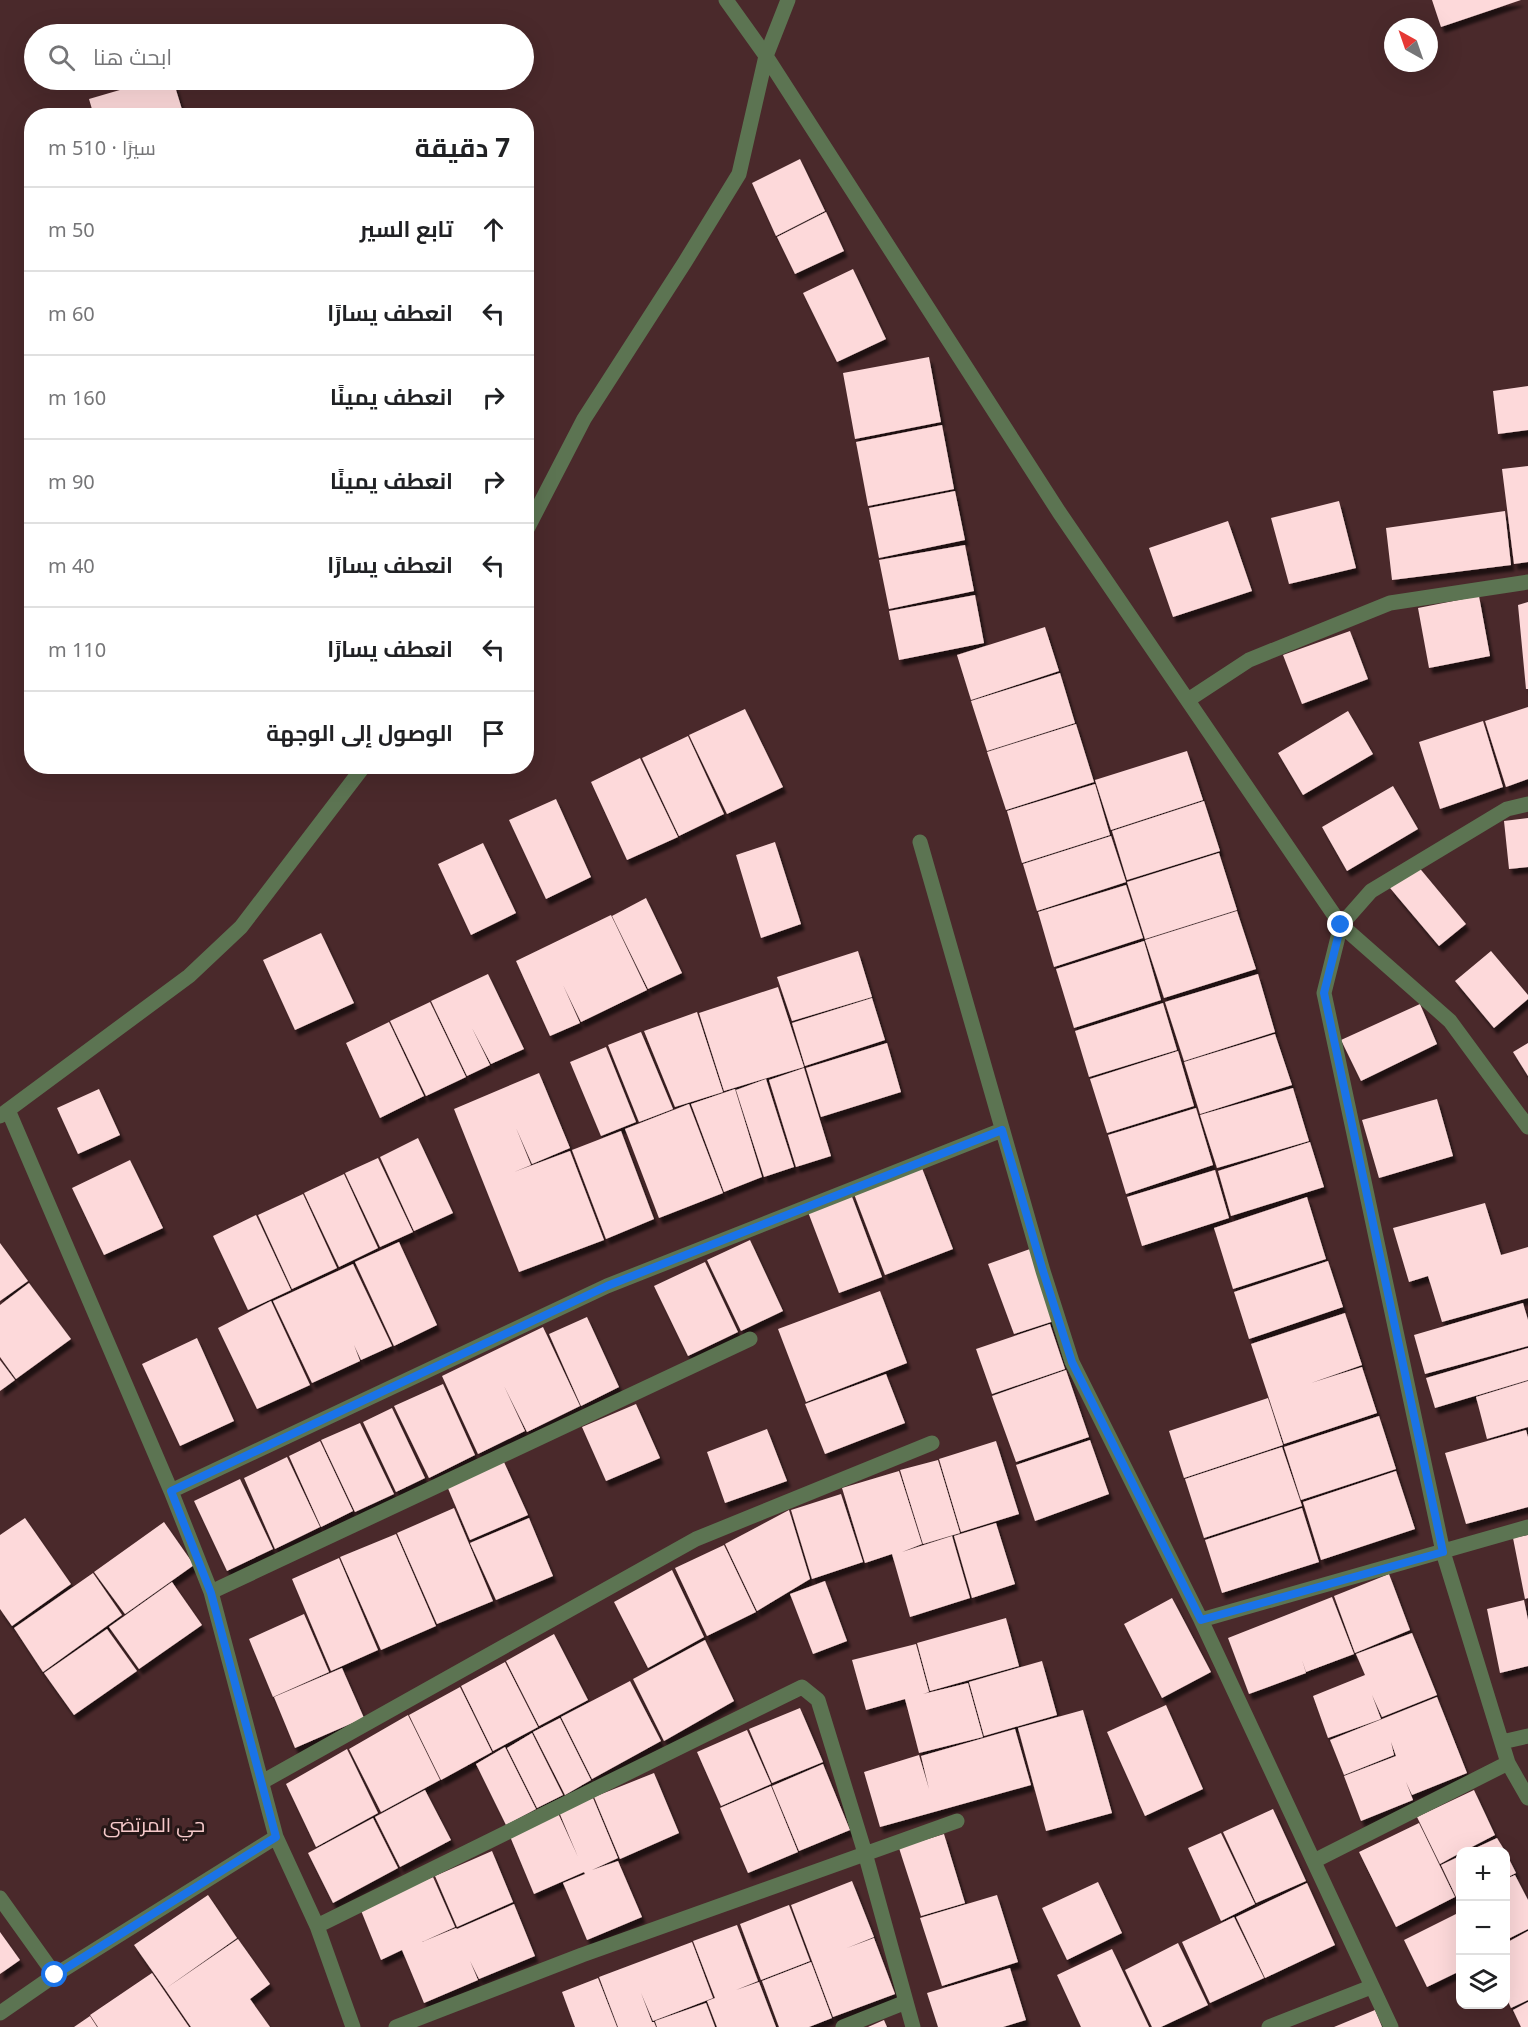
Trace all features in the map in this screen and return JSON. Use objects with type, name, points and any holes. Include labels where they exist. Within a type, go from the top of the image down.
[{"type":"street","points":[[726,0],[766,56],[1059,512],[1341,925],[1450,1021],[1528,1127]]},
{"type":"street","points":[[534,516],[584,419],[739,174],[766,56],[788,0]]},
{"type":"street","points":[[1188,700],[1249,660],[1390,603],[1528,582]]},
{"type":"street","points":[[353,2027],[317,1926],[276,1837],[211,1593],[171,1491],[4,1113],[189,976],[241,927],[358,774]]},
{"type":"street","points":[[1528,804],[1507,808],[1371,891],[1341,925],[1324,993],[1443,1552],[1509,1763],[1528,1798]]},
{"type":"street","points":[[921,842],[1002,1130],[1072,1362],[1201,1620],[1391,2027]]},
{"type":"street","points":[[171,1491],[607,1286],[1002,1130]]},
{"type":"street","points":[[211,1593],[750,1339]]},
{"type":"street","points":[[262,1782],[696,1539],[932,1443]]},
{"type":"street","points":[[1201,1620],[1528,1527]]},
{"type":"street","points":[[317,1926],[802,1687],[818,1700],[865,1853],[913,2027]]},
{"type":"street","points":[[1502,1742],[1528,1736]]},
{"type":"street","points":[[1314,1861],[1509,1763]]},
{"type":"street","points":[[396,2027],[582,1955],[957,1821]]},
{"type":"street","points":[[0,2013],[55,1975],[276,1837]]},
{"type":"street","points":[[0,1898],[55,1975]]},
{"type":"street","points":[[1269,2027],[1371,1987]]},
{"type":"street","points":[[843,2027],[906,2002]]},
{"type":"building","points":[[1432,0],[1521,0],[1441,27]]},
{"type":"building","points":[[120,90],[176,90],[182,108],[92,108],[89,99]]},
{"type":"building","points":[[800,159],[825,211],[776,236],[752,183]]},
{"type":"building","points":[[826,212],[844,251],[795,274],[777,237]]},
{"type":"building","points":[[853,269],[886,339],[837,362],[803,293]]},
{"type":"building","points":[[929,357],[941,422],[855,439],[843,373]]},
{"type":"building","points":[[1528,386],[1528,430],[1498,434],[1493,391]]},
{"type":"building","points":[[942,425],[954,489],[868,506],[856,442]]},
{"type":"building","points":[[1528,466],[1528,562],[1514,564],[1502,469]]},
{"type":"building","points":[[955,491],[965,540],[879,558],[869,508]]},
{"type":"building","points":[[1339,501],[1356,568],[1289,584],[1271,518]]},
{"type":"building","points":[[1505,511],[1511,565],[1392,580],[1386,528]]},
{"type":"building","points":[[1228,521],[1252,591],[1173,617],[1149,548]]},
{"type":"building","points":[[965,545],[974,591],[889,609],[879,560]]},
{"type":"building","points":[[975,595],[984,643],[899,660],[889,611]]},
{"type":"building","points":[[1479,596],[1490,656],[1429,668],[1418,608]]},
{"type":"building","points":[[1528,602],[1528,689],[1526,689],[1518,605]]},
{"type":"building","points":[[1045,627],[1059,671],[971,700],[957,655]]},
{"type":"building","points":[[1350,631],[1368,679],[1302,704],[1283,655]]},
{"type":"building","points":[[1060,673],[1075,723],[987,751],[971,701]]},
{"type":"building","points":[[1528,707],[1528,779],[1506,787],[1485,721]]},
{"type":"building","points":[[745,709],[783,787],[727,814],[689,735]]},
{"type":"building","points":[[1348,711],[1373,754],[1303,795],[1278,753]]},
{"type":"building","points":[[1483,721],[1503,787],[1440,809],[1419,742]]},
{"type":"building","points":[[1076,724],[1094,782],[1006,810],[987,752]]},
{"type":"building","points":[[688,736],[724,814],[679,836],[642,758]]},
{"type":"building","points":[[1187,751],[1203,800],[1111,830],[1095,780]]},
{"type":"building","points":[[640,758],[678,837],[627,860],[591,782]]},
{"type":"building","points":[[1095,784],[1110,835],[1022,863],[1007,811]]},
{"type":"building","points":[[1393,786],[1418,829],[1347,871],[1322,827]]},
{"type":"building","points":[[556,799],[591,877],[546,899],[509,820]]},
{"type":"building","points":[[1204,801],[1220,851],[1127,880],[1112,831]]},
{"type":"building","points":[[1528,818],[1528,867],[1509,869],[1504,821]]},
{"type":"building","points":[[1111,836],[1126,882],[1037,911],[1023,864]]},
{"type":"building","points":[[775,842],[801,924],[761,938],[736,855]]},
{"type":"building","points":[[483,843],[516,913],[471,935],[438,864]]},
{"type":"building","points":[[1219,853],[1237,910],[1145,939],[1127,882]]},
{"type":"building","points":[[1417,865],[1466,924],[1439,946],[1390,888]]},
{"type":"building","points":[[1126,885],[1143,938],[1054,967],[1038,912]]},
{"type":"building","points":[[646,898],[682,973],[648,989],[612,916]]},
{"type":"building","points":[[1237,911],[1256,969],[1164,998],[1145,940]]},
{"type":"building","points":[[611,915],[647,990],[581,1022],[563,985],[580,1023],[550,1036],[516,961]]},
{"type":"building","points":[[321,933],[354,1003],[295,1030],[263,960]]},
{"type":"building","points":[[1144,941],[1161,1000],[1074,1028],[1056,969]]},
{"type":"building","points":[[858,951],[872,997],[792,1021],[777,977]]},
{"type":"building","points":[[1491,951],[1528,995],[1528,999],[1494,1028],[1455,981]]},
{"type":"building","points":[[488,974],[524,1049],[491,1064],[472,1028],[490,1065],[467,1076],[431,1001]]},
{"type":"building","points":[[1258,974],[1275,1032],[1184,1061],[1165,1002]]},
{"type":"building","points":[[778,987],[804,1067],[724,1091],[699,1013]]},
{"type":"building","points":[[872,998],[885,1040],[805,1066],[792,1023]]},
{"type":"building","points":[[430,1002],[466,1077],[426,1096],[390,1021]]},
{"type":"building","points":[[1163,1003],[1177,1050],[1089,1077],[1075,1031]]},
{"type":"building","points":[[1420,1004],[1437,1044],[1361,1081],[1341,1040]]},
{"type":"building","points":[[697,1012],[723,1092],[675,1107],[644,1031]]},
{"type":"building","points":[[389,1022],[424,1096],[380,1118],[346,1043]]},
{"type":"building","points":[[641,1032],[673,1109],[639,1122],[608,1045]]},
{"type":"building","points":[[1275,1034],[1292,1085],[1200,1114],[1184,1062]]},
{"type":"building","points":[[887,1043],[901,1092],[821,1117],[806,1068]]},
{"type":"building","points":[[1528,1043],[1528,1076],[1513,1052]]},
{"type":"building","points":[[606,1047],[636,1122],[601,1136],[570,1062]]},
{"type":"building","points":[[1178,1051],[1194,1106],[1107,1133],[1090,1079]]},
{"type":"building","points":[[804,1068],[831,1156],[796,1167],[769,1080]]},
{"type":"building","points":[[539,1073],[570,1148],[532,1164],[516,1128],[531,1165],[514,1172],[570,1151],[604,1240],[519,1272],[454,1109]]},
{"type":"building","points":[[766,1079],[794,1167],[764,1177],[736,1090]]},
{"type":"building","points":[[1293,1088],[1309,1141],[1217,1168],[1200,1115]]},
{"type":"building","points":[[99,1089],[120,1135],[78,1154],[57,1108]]},
{"type":"building","points":[[735,1089],[762,1177],[724,1192],[691,1104]]},
{"type":"building","points":[[1437,1099],[1453,1156],[1379,1178],[1362,1120]]},
{"type":"building","points":[[689,1104],[723,1193],[659,1218],[625,1129]]},
{"type":"building","points":[[1196,1108],[1213,1165],[1126,1194],[1108,1135]]},
{"type":"building","points":[[621,1131],[654,1219],[606,1239],[572,1150]]},
{"type":"building","points":[[418,1138],[453,1213],[414,1231],[380,1157]]},
{"type":"building","points":[[1310,1142],[1324,1187],[1231,1216],[1218,1171]]},
{"type":"building","points":[[378,1158],[413,1232],[380,1247],[345,1173]]},
{"type":"building","points":[[130,1160],[163,1228],[104,1255],[72,1188]]},
{"type":"building","points":[[922,1168],[953,1249],[885,1275],[854,1194]]},
{"type":"building","points":[[1215,1170],[1229,1218],[1142,1246],[1127,1197]]},
{"type":"building","points":[[344,1174],[378,1248],[339,1267],[304,1193]]},
{"type":"building","points":[[303,1194],[337,1268],[292,1289],[258,1215]]},
{"type":"building","points":[[851,1194],[882,1277],[839,1293],[808,1212]]},
{"type":"building","points":[[1307,1197],[1326,1259],[1233,1289],[1214,1228]]},
{"type":"building","points":[[1485,1203],[1501,1255],[1528,1247],[1528,1298],[1442,1322],[1428,1276],[1409,1282],[1393,1228]]},
{"type":"building","points":[[256,1215],[291,1290],[248,1310],[213,1236]]},
{"type":"building","points":[[750,1240],[783,1311],[741,1331],[707,1260]]},
{"type":"building","points":[[399,1242],[437,1325],[394,1346],[355,1262]]},
{"type":"building","points":[[0,1243],[28,1281],[0,1301]]},
{"type":"building","points":[[1030,1249],[1054,1321],[1014,1334],[988,1264]]},
{"type":"building","points":[[1328,1261],[1343,1307],[1249,1339],[1234,1292]]},
{"type":"building","points":[[705,1262],[738,1332],[688,1356],[654,1286]]},
{"type":"building","points":[[353,1264],[392,1346],[361,1360],[354,1345],[360,1361],[312,1383],[273,1301]]},
{"type":"building","points":[[29,1283],[71,1339],[16,1379],[0,1357],[0,1305]]},
{"type":"building","points":[[880,1291],[907,1363],[806,1402],[778,1329]]},
{"type":"building","points":[[271,1301],[310,1385],[257,1409],[218,1328]]},
{"type":"building","points":[[1523,1303],[1528,1320],[1528,1346],[1425,1374],[1414,1335]]},
{"type":"building","points":[[1345,1313],[1362,1365],[1311,1383],[1362,1367],[1377,1413],[1284,1444],[1251,1344]]},
{"type":"building","points":[[587,1317],[619,1387],[581,1406],[549,1334]]},
{"type":"building","points":[[1050,1324],[1065,1369],[992,1394],[976,1349]]},
{"type":"building","points":[[543,1327],[580,1406],[527,1432],[504,1386],[525,1431],[478,1454],[442,1376]]},
{"type":"building","points":[[197,1338],[234,1421],[180,1446],[142,1364]]},
{"type":"building","points":[[1528,1348],[1528,1380],[1435,1408],[1426,1378]]},
{"type":"building","points":[[0,1360],[15,1380],[0,1391]]},
{"type":"building","points":[[1066,1370],[1089,1437],[1016,1462],[992,1396]]},
{"type":"building","points":[[886,1374],[905,1423],[825,1454],[805,1404]]},
{"type":"building","points":[[1528,1381],[1528,1427],[1487,1439],[1476,1397]]},
{"type":"building","points":[[443,1384],[475,1455],[429,1478],[394,1406]]},
{"type":"building","points":[[1268,1398],[1283,1445],[1184,1478],[1169,1431]]},
{"type":"building","points":[[636,1404],[660,1458],[606,1481],[582,1427]]},
{"type":"building","points":[[392,1408],[425,1478],[396,1492],[363,1422]]},
{"type":"building","points":[[1379,1416],[1396,1469],[1301,1500],[1284,1447]]},
{"type":"building","points":[[360,1423],[394,1494],[355,1512],[321,1440]]},
{"type":"building","points":[[767,1429],[787,1481],[725,1503],[707,1452]]},
{"type":"building","points":[[1526,1430],[1528,1437],[1528,1507],[1466,1524],[1445,1453]]},
{"type":"building","points":[[1090,1440],[1109,1494],[1035,1521],[1016,1465]]},
{"type":"building","points":[[320,1441],[353,1511],[321,1527],[289,1456]]},
{"type":"building","points":[[996,1441],[1019,1514],[961,1532],[939,1459]]},
{"type":"building","points":[[1282,1447],[1302,1506],[1204,1538],[1185,1479]]},
{"type":"building","points":[[287,1457],[320,1527],[275,1549],[244,1478]]},
{"type":"building","points":[[938,1460],[960,1533],[923,1544],[900,1470]]},
{"type":"building","points":[[504,1462],[528,1515],[470,1540],[447,1486]]},
{"type":"building","points":[[899,1471],[922,1544],[902,1552],[952,1536],[970,1598],[910,1617],[892,1554],[865,1563],[842,1488]]},
{"type":"building","points":[[1396,1471],[1415,1529],[1321,1560],[1303,1502]]},
{"type":"building","points":[[240,1479],[273,1549],[227,1571],[194,1501]]},
{"type":"building","points":[[841,1494],[863,1562],[812,1579],[791,1510]]},
{"type":"building","points":[[454,1508],[493,1601],[437,1624],[397,1533]]},
{"type":"building","points":[[1302,1508],[1319,1562],[1222,1593],[1205,1540]]},
{"type":"building","points":[[789,1510],[810,1579],[757,1611],[725,1544]]},
{"type":"building","points":[[25,1518],[71,1584],[12,1626],[0,1609],[0,1535]]},
{"type":"building","points":[[529,1518],[553,1576],[496,1600],[470,1543]]},
{"type":"building","points":[[164,1522],[194,1565],[125,1614],[94,1572]]},
{"type":"building","points":[[996,1523],[1015,1584],[972,1598],[954,1536]]},
{"type":"building","points":[[396,1534],[436,1626],[381,1650],[340,1557]]},
{"type":"building","points":[[1528,1535],[1528,1598],[1525,1599],[1513,1538]]},
{"type":"building","points":[[724,1545],[756,1612],[707,1636],[675,1568]]},
{"type":"building","points":[[339,1558],[378,1650],[331,1671],[292,1579]]},
{"type":"building","points":[[672,1570],[704,1637],[648,1668],[614,1602]]},
{"type":"building","points":[[93,1573],[122,1615],[43,1672],[14,1628]]},
{"type":"building","points":[[1389,1574],[1410,1630],[1355,1653],[1334,1596]]},
{"type":"building","points":[[825,1581],[847,1641],[813,1654],[790,1594]]},
{"type":"building","points":[[172,1582],[202,1625],[139,1669],[109,1627]]},
{"type":"building","points":[[1332,1597],[1354,1654],[1306,1672],[1302,1660],[1306,1673],[1249,1694],[1228,1638]]},
{"type":"building","points":[[1172,1598],[1211,1672],[1162,1698],[1124,1624]]},
{"type":"building","points":[[1524,1600],[1528,1620],[1528,1666],[1500,1673],[1487,1609]]},
{"type":"building","points":[[304,1614],[329,1672],[273,1697],[249,1639]]},
{"type":"building","points":[[1006,1618],[1019,1666],[930,1691],[917,1643]]},
{"type":"building","points":[[107,1629],[137,1671],[74,1715],[44,1673]]},
{"type":"building","points":[[1412,1633],[1437,1695],[1382,1717],[1372,1695],[1381,1719],[1328,1738],[1313,1696],[1365,1675],[1356,1654]]},
{"type":"building","points":[[554,1634],[588,1700],[539,1726],[506,1661]]},
{"type":"building","points":[[705,1640],[734,1701],[664,1741],[633,1679]]},
{"type":"building","points":[[916,1644],[929,1692],[923,1694],[968,1683],[983,1737],[919,1753],[905,1699],[866,1710],[852,1660]]},
{"type":"building","points":[[1042,1661],[1057,1715],[984,1736],[969,1682]]},
{"type":"building","points":[[505,1662],[538,1727],[493,1751],[461,1686]]},
{"type":"building","points":[[342,1668],[364,1718],[295,1748],[274,1697]]},
{"type":"building","points":[[630,1681],[661,1741],[592,1779],[561,1717]]},
{"type":"building","points":[[460,1687],[492,1752],[441,1780],[409,1715]]},
{"type":"building","points":[[1437,1697],[1467,1773],[1412,1795],[1406,1782],[1413,1800],[1361,1821],[1344,1776],[1396,1756],[1391,1742],[1394,1755],[1344,1775],[1330,1740]]},
{"type":"building","points":[[1166,1705],[1203,1789],[1145,1816],[1107,1732]]},
{"type":"building","points":[[800,1708],[823,1762],[772,1783],[749,1729]]},
{"type":"building","points":[[1083,1710],[1112,1813],[1046,1831],[1018,1728]]},
{"type":"building","points":[[408,1715],[440,1780],[381,1812],[349,1749]]},
{"type":"building","points":[[560,1718],[591,1780],[565,1795],[533,1732]]},
{"type":"building","points":[[1015,1729],[1031,1785],[880,1827],[864,1772],[919,1755],[929,1789],[921,1756]]},
{"type":"building","points":[[747,1730],[771,1784],[721,1806],[697,1752]]},
{"type":"building","points":[[532,1733],[563,1795],[537,1808],[507,1748]]},
{"type":"building","points":[[505,1747],[536,1809],[506,1825],[476,1764]]},
{"type":"building","points":[[347,1749],[378,1813],[316,1847],[286,1784]]},
{"type":"building","points":[[823,1764],[850,1830],[799,1851],[772,1786]]},
{"type":"building","points":[[654,1773],[679,1833],[620,1859],[594,1797]]},
{"type":"building","points":[[771,1786],[798,1852],[748,1873],[720,1808]]},
{"type":"building","points":[[425,1790],[451,1840],[400,1867],[375,1817]]},
{"type":"building","points":[[1474,1790],[1495,1835],[1472,1847],[1456,1847],[1456,1855],[1440,1864],[1417,1817]]},
{"type":"building","points":[[593,1798],[618,1858],[592,1870],[618,1861],[642,1917],[587,1940],[563,1883],[585,1874],[584,1872],[534,1894],[509,1834],[558,1813],[578,1857],[559,1812]]},
{"type":"building","points":[[1273,1809],[1306,1881],[1256,1903],[1223,1832]]},
{"type":"building","points":[[373,1818],[398,1868],[333,1903],[308,1853]]},
{"type":"building","points":[[1419,1823],[1455,1897],[1396,1927],[1359,1852]]},
{"type":"building","points":[[1221,1833],[1255,1904],[1221,1921],[1188,1848]]},
{"type":"building","points":[[944,1834],[965,1903],[921,1916],[899,1848]]},
{"type":"building","points":[[1497,1838],[1503,1847],[1478,1847]]},
{"type":"building","points":[[492,1851],[513,1902],[457,1927],[435,1876]]},
{"type":"building","points":[[1456,1858],[1456,1897],[1441,1865]]},
{"type":"building","points":[[1510,1861],[1516,1873],[1510,1876]]},
{"type":"building","points":[[1515,1875],[1528,1900],[1528,1929],[1510,1938],[1510,1901],[1510,1877]]},
{"type":"building","points":[[433,1877],[455,1927],[422,1942],[514,1904],[535,1956],[479,1979],[470,1961],[478,1980],[424,2003],[402,1950],[381,1960],[360,1908]]},
{"type":"building","points":[[852,1881],[874,1937],[847,1948],[874,1938],[895,1994],[833,2017],[791,1905]]},
{"type":"building","points":[[1098,1882],[1122,1933],[1067,1960],[1042,1908]]},
{"type":"building","points":[[1307,1883],[1335,1945],[1265,1978],[1236,1917]]},
{"type":"building","points":[[208,1895],[237,1938],[165,1989],[134,1945]]},
{"type":"building","points":[[997,1895],[1018,1962],[942,1986],[920,1918]]},
{"type":"building","points":[[789,1905],[810,1961],[761,1980],[740,1924]]},
{"type":"building","points":[[1456,1914],[1456,1973],[1427,1987],[1404,1940]]},
{"type":"building","points":[[1234,1917],[1264,1978],[1210,2003],[1182,1942]]},
{"type":"building","points":[[737,1925],[758,1981],[736,1990],[759,1982],[776,2027],[717,2027],[707,2001],[715,1998],[693,1941]]},
{"type":"building","points":[[1528,1931],[1528,2000],[1511,2008],[1510,2006],[1510,1941]]},
{"type":"building","points":[[0,1932],[20,1960],[0,1974]]},
{"type":"building","points":[[238,1939],[270,1984],[250,1999],[270,2027],[191,2027],[165,1989]]},
{"type":"building","points":[[692,1942],[713,1998],[653,2021],[641,1993],[652,2022],[656,2027],[618,2027],[599,1977]]},
{"type":"building","points":[[1178,1943],[1208,2005],[1161,2027],[1152,2027],[1125,1970]]},
{"type":"building","points":[[1112,1949],[1149,2027],[1081,2027],[1057,1975]]},
{"type":"building","points":[[811,1962],[832,2018],[809,2027],[779,2027],[762,1981]]},
{"type":"building","points":[[1010,1968],[1026,2020],[1003,2027],[938,2027],[927,1993]]},
{"type":"building","points":[[152,1973],[189,2027],[98,2027],[90,2015]]},
{"type":"building","points":[[598,1978],[617,2027],[575,2027],[562,1992]]},
{"type":"building","points":[[1528,2002],[1528,2027],[1521,2027],[1513,2010]]},
{"type":"building","points":[[706,2003],[715,2027],[657,2027],[655,2021]]},
{"type":"building","points":[[1375,2010],[1382,2027],[1334,2027]]},
{"type":"building","points":[[90,2016],[97,2027],[74,2027]]},
{"type":"building","points":[[884,2020],[887,2027],[868,2027]]},
{"type":"district","name":"حي المرتضى","points":[[154,1825]]},
{"type":"route","points":[[55,1975],[276,1837],[211,1593],[171,1491],[607,1286],[1002,1130],[1072,1362],[1201,1620],[1443,1552],[1324,993],[1341,925]]}]
